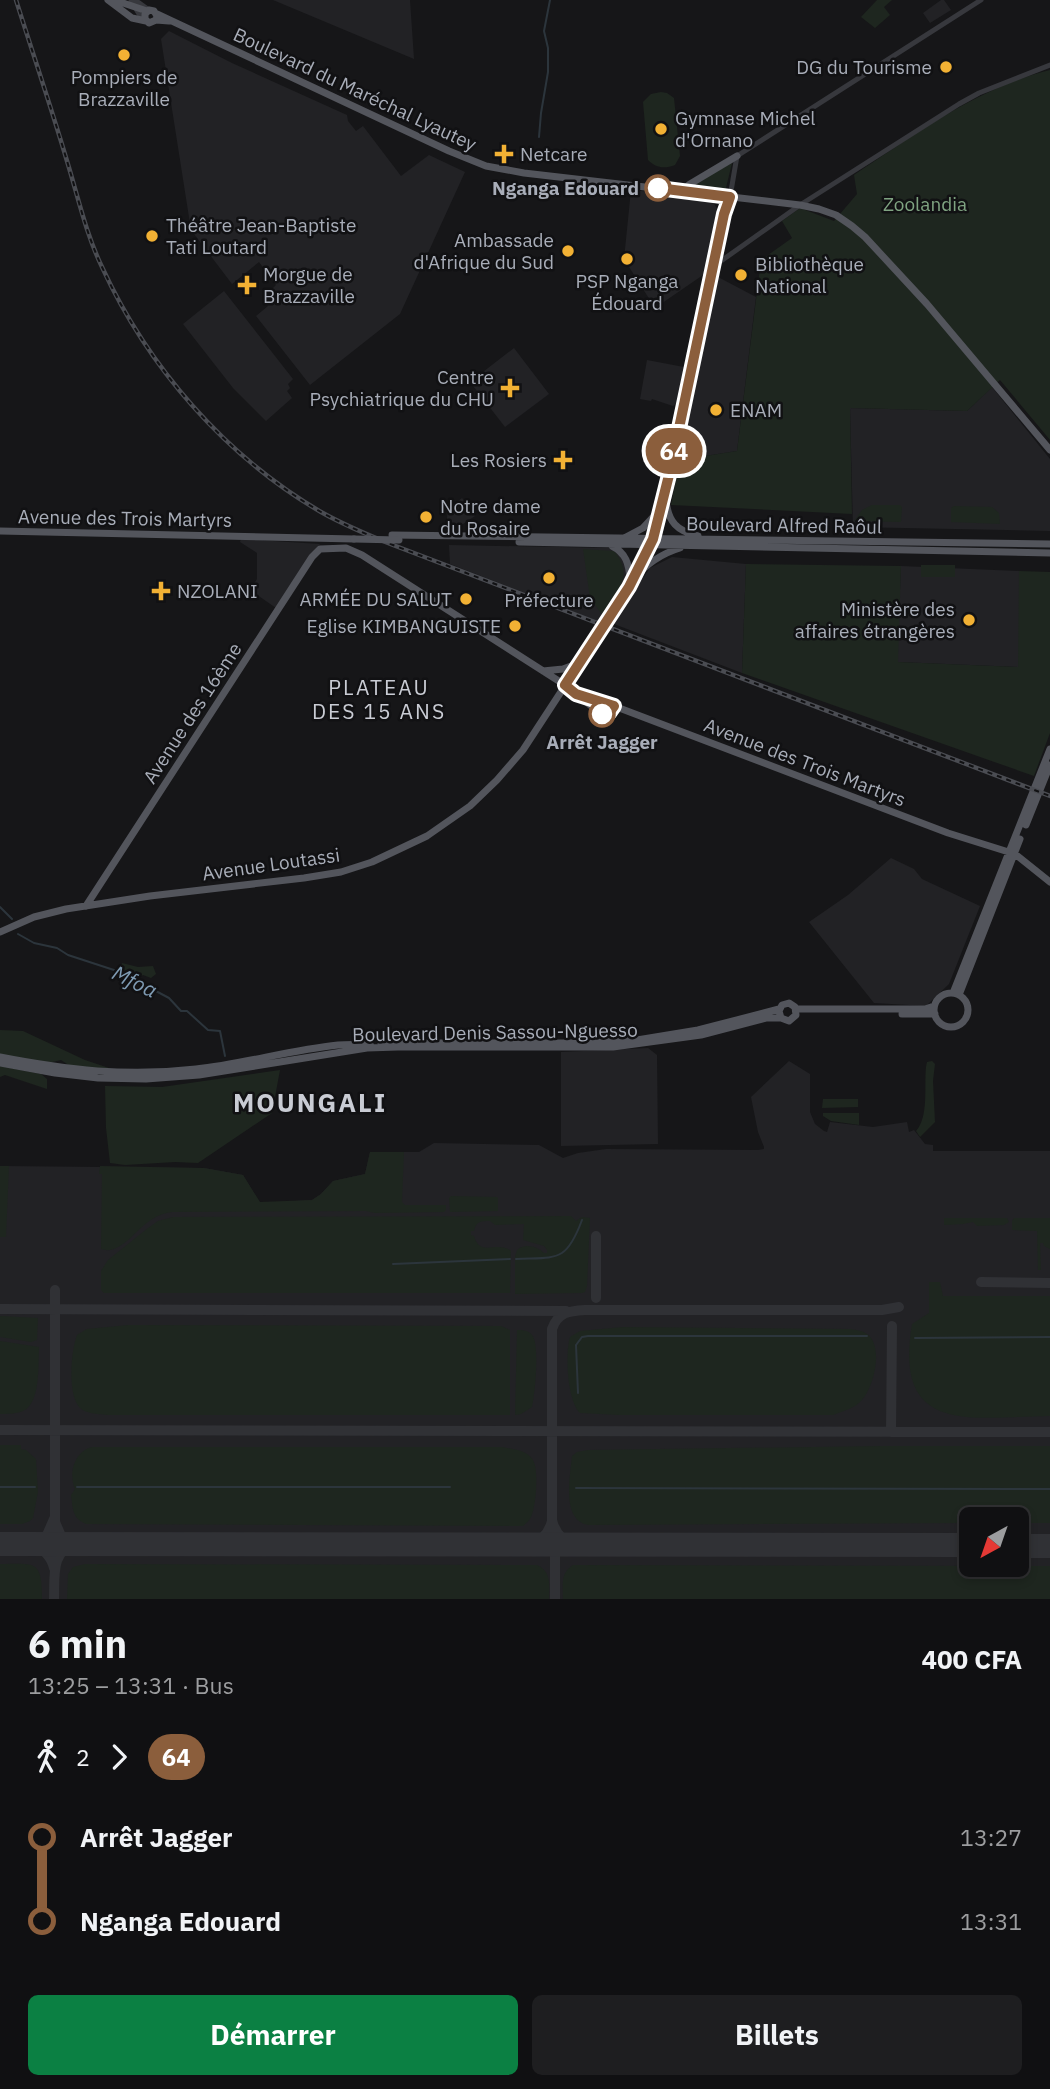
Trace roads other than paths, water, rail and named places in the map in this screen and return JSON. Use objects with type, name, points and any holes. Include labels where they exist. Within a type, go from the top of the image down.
[{"type":"main road","points":[[108,0],[132,18],[150,16]]},
{"type":"main road","points":[[114,0],[133,2],[150,16]]},
{"type":"main road","name":"Boulevard du Maréchal Lyautey","points":[[150,16],[173,21],[486,166],[725,198],[800,205],[836,215],[864,237],[927,304],[1050,450]]},
{"type":"main road","points":[[682,191],[737,156]]},
{"type":"main road","name":"Avenue Loutassi","points":[[0,932],[40,915],[86,906],[312,877],[356,867],[400,850],[449,822],[497,780],[523,750],[580,662],[632,580],[650,542],[665,492],[714,266],[725,198]]},
{"type":"main road","points":[[665,492],[666,507],[673,525],[687,534],[713,539]]},
{"type":"main road","points":[[622,538],[643,528],[661,510]]},
{"type":"main road","name":"Avenue des Trois Martyrs","points":[[0,529],[396,537]]},
{"type":"main road","points":[[396,537],[608,544],[650,542]]},
{"type":"main road","name":"Boulevard Alfred Raôul","points":[[396,537],[622,538],[691,546],[1050,552]]},
{"type":"main road","name":"Boulevard Alfred Raôul","points":[[650,542],[713,539],[1050,544]]},
{"type":"main road","points":[[608,544],[626,557],[632,580]]},
{"type":"main road","points":[[632,580],[653,560],[691,546]]},
{"type":"main road","name":"Avenue des Trois Martyrs","points":[[332,547],[346,548],[362,555],[565,685],[604,715],[614,706],[920,822],[1013,853],[1050,882]]},
{"type":"main road","name":"Avenue des 16ème","points":[[86,906],[312,557],[320,549],[332,547]]},
{"type":"main road","points":[[542,671],[564,669],[580,662]]},
{"type":"main road","points":[[1013,853],[1050,749]]},
{"type":"main road","points":[[956,994],[1050,765]]},
{"type":"main road","points":[[99,886],[104,903]]},
{"type":"main road","points":[[956,994],[968,1005],[967,1018],[957,1026],[943,1025],[938,1021],[934,1010],[942,995],[956,994]]},
{"type":"main road","points":[[786,1003],[793,1005],[796,1012],[791,1021],[785,1021],[781,1018],[779,1009],[786,1003]]},
{"type":"main road","name":"Boulevard Denis Sassou-Nguesso","points":[[0,1057],[56,1070],[112,1073],[185,1070],[336,1045],[390,1042],[584,1043],[637,1040],[698,1030],[779,1009]]},
{"type":"main road","points":[[796,1012],[934,1010]]},
{"type":"main road","name":"Boulevard Denis Sassou-Nguesso","points":[[0,1063],[122,1079],[172,1077],[388,1047],[613,1047],[670,1041],[758,1020],[781,1018]]},
{"type":"street","points":[[725,198],[737,156],[981,0]]},
{"type":"street","points":[[714,266],[800,205],[970,97],[1050,66]]},
{"type":"waterway","points":[[539,137],[548,72],[548,48],[544,31],[550,0]]},
{"type":"waterway","name":"Mfoa","points":[[0,907],[12,919]]},
{"type":"waterway","name":"Mfoa","points":[[18,934],[34,943],[57,948],[68,955],[120,972],[169,998],[181,1011],[187,1011],[208,1030],[220,1031],[225,1056]]},
{"type":"waterway","points":[[516,1259],[551,1257],[565,1251],[582,1220]]},
{"type":"waterway","points":[[393,1264],[510,1259]]},
{"type":"waterway","points":[[578,1393],[576,1345],[582,1337],[867,1336]]},
{"type":"waterway","points":[[915,1338],[1050,1337]]},
{"type":"waterway","points":[[0,1487],[35,1487]]},
{"type":"waterway","points":[[77,1487],[450,1487]]},
{"type":"waterway","points":[[576,1488],[1050,1489]]},
{"type":"railway","points":[[16,0],[87,228],[96,254],[121,304],[166,374],[193,406],[253,464],[286,489],[347,526],[1050,796]]},
{"type":"place","name":"Pompiers de Brazzaville","points":[[124,55]]},
{"type":"place","name":"DG du Tourisme","points":[[946,67]]},
{"type":"place","name":"Gymnase Michel d'Ornano","points":[[661,129]]},
{"type":"place","name":"Netcare","points":[[504,154]]},
{"type":"place","name":"Nganga Edouard","points":[[658,188]]},
{"type":"place","name":"Théâtre Jean-Baptiste Tati Loutard","points":[[152,236]]},
{"type":"place","name":"Ambassade d'Afrique du Sud","points":[[568,251]]},
{"type":"place","name":"PSP Nganga Édouard","points":[[627,259]]},
{"type":"place","name":"Bibliothèque National","points":[[741,275]]},
{"type":"place","name":"Morgue de Brazzaville","points":[[247,285]]},
{"type":"place","name":"Centre Psychiatrique du CHU","points":[[510,388]]},
{"type":"place","name":"ENAM","points":[[716,410]]},
{"type":"place","name":"Les Rosiers","points":[[563,460]]},
{"type":"place","name":"Notre dame du Rosaire","points":[[426,517]]},
{"type":"place","name":"Préfecture","points":[[549,578]]},
{"type":"place","name":"NZOLANI","points":[[161,591]]},
{"type":"place","name":"ARMÉE DU SALUT","points":[[466,599]]},
{"type":"place","name":"Ministère des affaires étrangères","points":[[969,620]]},
{"type":"place","name":"Eglise KIMBANGUISTE","points":[[515,626]]},
{"type":"place","name":"Arrêt Jagger","points":[[602,714]]},
{"type":"district","name":"PLATEAU DES 15 ANS","points":[[379,699]]},
{"type":"district","name":"MOUNGALI","points":[[310,1102]]},
{"type":"park label","name":"Zoolandia","points":[[925,204]]}]
